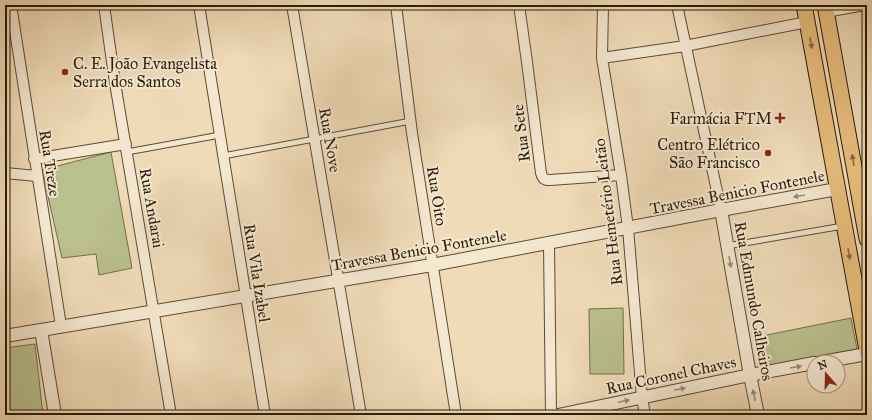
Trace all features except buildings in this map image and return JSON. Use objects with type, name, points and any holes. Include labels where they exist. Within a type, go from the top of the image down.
[{"type":"main road","points":[[804,5],[867,350]]},
{"type":"main road","points":[[825,8],[862,183],[867,239]]},
{"type":"street","name":"Rua Treze","points":[[11,5],[61,326]]},
{"type":"street","name":"Rua Andarai","points":[[104,5],[115,83],[171,415]]},
{"type":"street","name":"Rua Vila Izabel","points":[[199,5],[265,415]]},
{"type":"street","name":"Rua Nove","points":[[292,5],[361,415]]},
{"type":"street","name":"Rua Oito","points":[[396,5],[432,265],[456,415]]},
{"type":"street","name":"Rua Sete","points":[[519,5],[541,173],[543,178],[550,180],[621,175]]},
{"type":"street","name":"Rua Hemetério Leitão","points":[[603,5],[602,58],[628,228],[642,397],[645,415]]},
{"type":"street","name":"Rua Edmundo Calheiros","points":[[676,5],[721,210],[758,415]]},
{"type":"street","points":[[825,8],[864,5]]},
{"type":"street","points":[[602,58],[685,46],[807,22]]},
{"type":"street","points":[[34,159],[126,148]]},
{"type":"street","points":[[5,173],[37,176]]},
{"type":"street","name":"Travessa Benicio Fontenele","points":[[5,336],[432,265],[837,189]]},
{"type":"street","points":[[549,244],[551,415]]},
{"type":"street","points":[[41,330],[55,415]]},
{"type":"street","points":[[846,358],[867,354]]},
{"type":"street","name":"Rua Coronel Chaves","points":[[558,415],[750,375],[806,365]]},
{"type":"lane","points":[[223,156],[411,121]]},
{"type":"lane","points":[[126,148],[220,135]]},
{"type":"lane","points":[[727,246],[844,226]]},
{"type":"green space","points":[[111,152],[132,268],[99,275],[96,254],[62,258],[42,170]]},
{"type":"green space","points":[[623,308],[624,374],[590,374],[589,309]]},
{"type":"green space","points":[[851,318],[857,349],[831,354],[806,354],[806,359],[762,367],[757,337]]},
{"type":"green space","points":[[35,344],[43,415],[5,415],[5,348]]},
{"type":"place","name":"C. E. João Evangelista Serra dos Santos","points":[[65,72]]},
{"type":"place","name":"Farmácia FTM","points":[[780,118]]},
{"type":"place","name":"Centro Elétrico São Francisco","points":[[768,153]]}]
